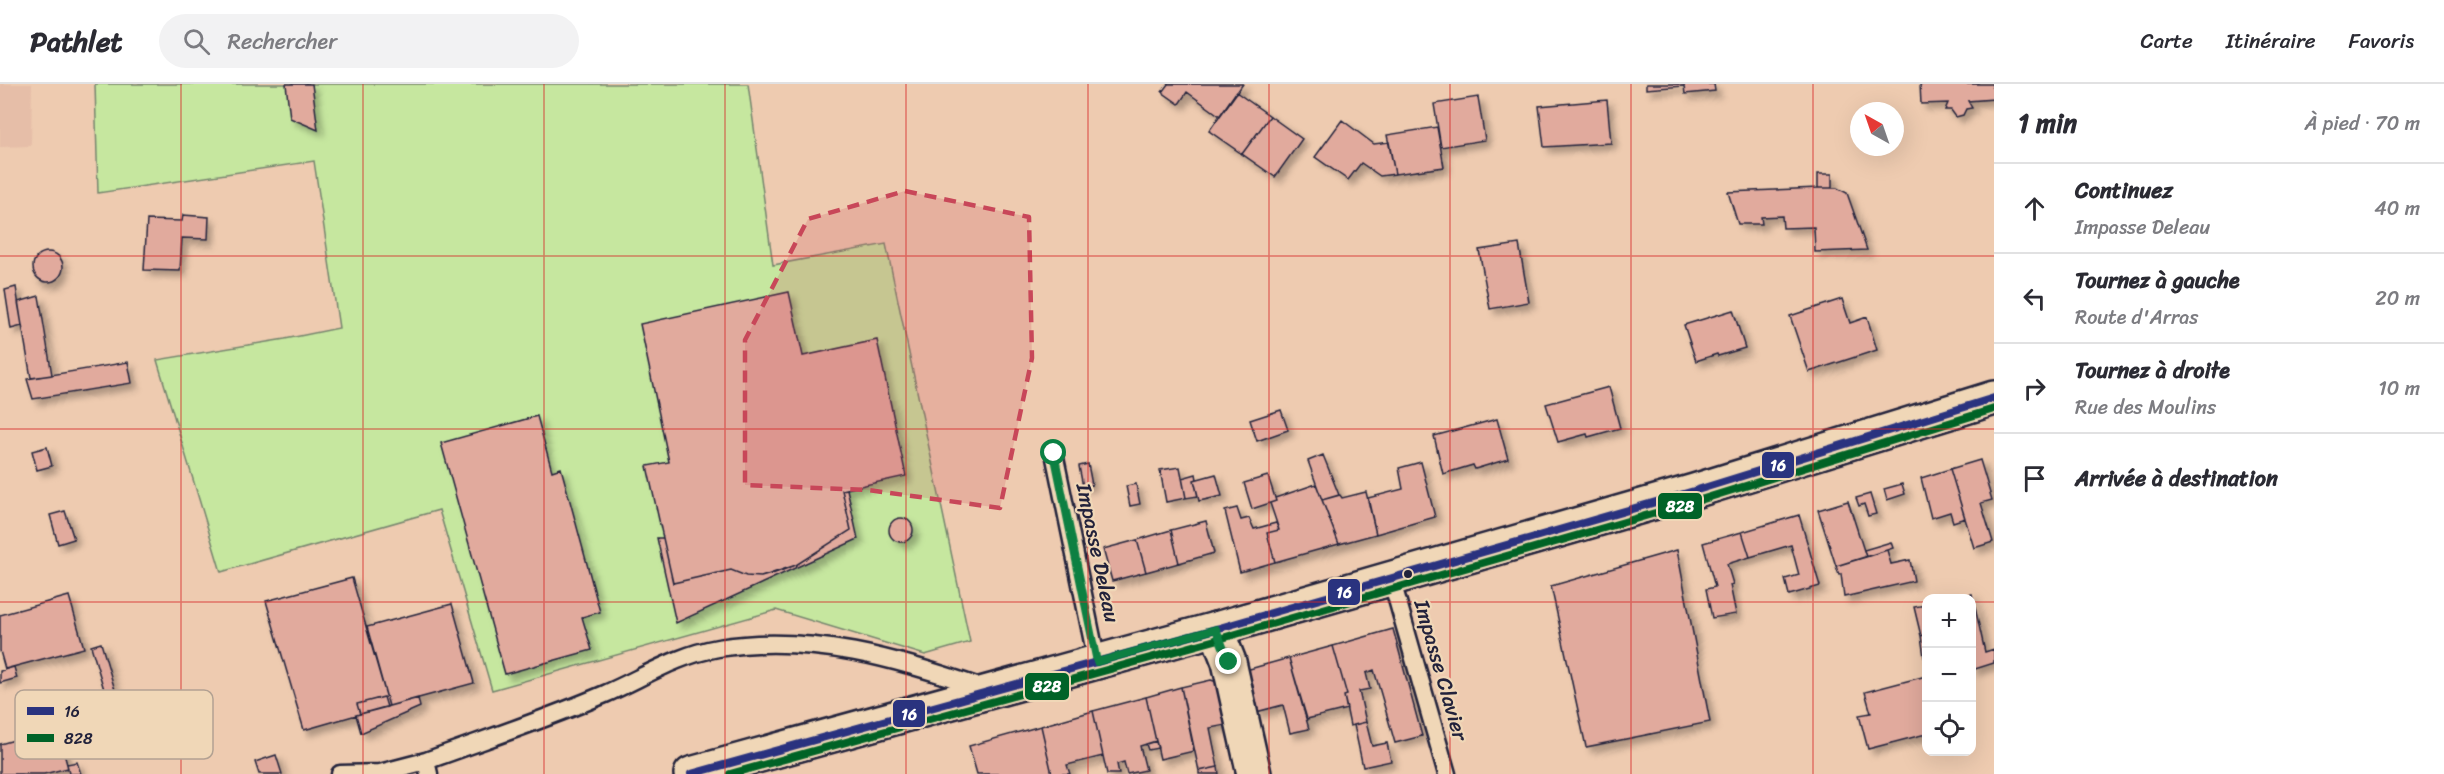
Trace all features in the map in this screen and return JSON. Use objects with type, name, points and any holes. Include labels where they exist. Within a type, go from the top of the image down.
[{"type":"main road","points":[[691,774],[740,767],[991,692],[1694,491],[1994,398]]},
{"type":"main road","points":[[1216,629],[1229,662],[1254,774]]},
{"type":"lane","name":"Impasse Deleau","points":[[1054,453],[1097,662]]},
{"type":"lane","name":"Impasse Clavier","points":[[1391,578],[1447,774]]},
{"type":"lane","points":[[340,774],[428,768],[605,694],[670,662],[717,648],[758,644],[821,645],[905,662],[991,692]]},
{"type":"highlighted area","points":[[905,191],[1029,217],[1032,358],[1000,508],[868,490],[745,485],[745,340],[808,219]]},
{"type":"shaded area","points":[[0,84],[32,84],[31,146],[0,147]]},
{"type":"green space","points":[[95,84],[748,84],[773,265],[886,244],[970,642],[925,655],[776,610],[492,690],[439,510],[221,572],[157,360],[339,328],[314,161],[98,193]]},
{"type":"building","points":[[286,84],[312,84],[318,130],[290,118]]},
{"type":"building","points":[[1168,84],[1243,84],[1220,116],[1187,92],[1179,104],[1162,92]]},
{"type":"building","points":[[1646,84],[1714,84],[1715,91],[1685,94],[1684,86],[1646,89]]},
{"type":"building","points":[[1920,84],[1992,84],[1994,99],[1968,101],[1972,108],[1966,109],[1963,115],[1956,117],[1951,110],[1945,110],[1948,103],[1921,104]]},
{"type":"building","points":[[1236,92],[1270,116],[1242,154],[1209,131]]},
{"type":"building","points":[[1478,97],[1485,140],[1441,147],[1434,104]]},
{"type":"building","points":[[1607,100],[1611,143],[1544,147],[1539,106]]},
{"type":"building","points":[[1270,116],[1302,139],[1275,177],[1242,154]]},
{"type":"building","points":[[1342,120],[1374,144],[1389,142],[1395,174],[1380,176],[1361,163],[1348,180],[1315,157]]},
{"type":"building","points":[[1437,127],[1444,167],[1395,174],[1387,135]]},
{"type":"building","points":[[1818,174],[1832,174],[1832,188],[1818,188]]},
{"type":"building","points":[[1837,188],[1847,193],[1867,250],[1815,252],[1814,227],[1783,228],[1782,216],[1761,217],[1762,224],[1738,224],[1728,192]]},
{"type":"building","points":[[183,215],[209,217],[208,239],[182,238],[180,271],[144,270],[147,220],[182,221]]},
{"type":"building","points":[[1519,244],[1529,302],[1490,309],[1479,250]]},
{"type":"building","points":[[48,252],[59,256],[63,267],[59,278],[48,282],[37,278],[33,267],[37,256]]},
{"type":"building","points":[[16,287],[22,326],[11,329],[5,290]]},
{"type":"building","points":[[789,292],[803,356],[877,340],[906,476],[842,490],[851,530],[796,565],[761,577],[746,576],[731,570],[673,583],[647,466],[669,462],[640,324]]},
{"type":"building","points":[[39,296],[52,375],[31,378],[18,302]]},
{"type":"building","points":[[1842,299],[1850,323],[1867,317],[1877,350],[1809,372],[1790,316]]},
{"type":"building","points":[[1733,310],[1745,348],[1696,361],[1684,325]]},
{"type":"building","points":[[128,362],[132,383],[33,399],[27,379]]},
{"type":"building","points":[[1609,387],[1620,428],[1558,442],[1546,404]]},
{"type":"building","points":[[1281,410],[1288,430],[1257,441],[1250,420]]},
{"type":"building","points":[[537,416],[552,471],[561,468],[600,612],[582,617],[592,650],[505,674],[441,443]]},
{"type":"building","points":[[1497,419],[1508,459],[1475,469],[1473,465],[1443,474],[1434,436]]},
{"type":"building","points":[[47,447],[52,466],[37,470],[32,451]]},
{"type":"building","points":[[1323,455],[1339,495],[1322,500],[1308,461]]},
{"type":"building","points":[[1980,460],[1992,500],[1981,503],[1993,542],[1974,548],[1950,469]]},
{"type":"building","points":[[1421,462],[1435,517],[1376,534],[1368,498],[1403,489],[1399,468]]},
{"type":"building","points":[[1088,464],[1092,485],[1083,487],[1079,466]]},
{"type":"building","points":[[1180,467],[1186,498],[1166,502],[1160,470]]},
{"type":"building","points":[[1950,469],[1965,518],[1953,522],[1950,512],[1931,518],[1921,478]]},
{"type":"building","points":[[1196,474],[1197,479],[1194,480],[1198,496],[1186,498],[1182,478]]},
{"type":"building","points":[[1216,474],[1222,496],[1199,501],[1194,480]]},
{"type":"building","points":[[1268,476],[1276,501],[1252,509],[1244,483]]},
{"type":"building","points":[[1136,484],[1140,504],[1130,506],[1126,486]]},
{"type":"building","points":[[1316,484],[1339,544],[1275,562],[1267,533],[1279,530],[1270,503],[1276,501],[1275,498]]},
{"type":"building","points":[[1902,484],[1905,494],[1887,500],[1884,489]]},
{"type":"building","points":[[847,489],[858,539],[676,623],[657,538],[663,538],[673,583],[731,570],[746,576],[761,577],[796,565],[851,530],[842,490]]},
{"type":"building","points":[[1366,492],[1376,534],[1339,544],[1322,500]]},
{"type":"building","points":[[1870,494],[1876,514],[1868,516],[1864,504],[1859,506],[1856,498]]},
{"type":"building","points":[[1848,501],[1866,557],[1836,566],[1818,510]]},
{"type":"building","points":[[1237,508],[1241,520],[1249,518],[1254,529],[1276,523],[1279,530],[1267,533],[1275,562],[1240,572],[1225,511]]},
{"type":"building","points":[[65,511],[74,539],[58,544],[50,515]]},
{"type":"building","points":[[1799,515],[1820,586],[1789,595],[1785,579],[1799,575],[1791,545],[1750,557],[1742,532]]},
{"type":"building","points":[[901,518],[906,519],[912,525],[912,535],[906,541],[901,542],[896,541],[890,535],[889,530],[890,525],[896,519]]},
{"type":"building","points":[[1206,521],[1214,553],[1179,563],[1171,530]]},
{"type":"building","points":[[1171,530],[1179,563],[1146,572],[1137,540]]},
{"type":"building","points":[[1742,532],[1750,557],[1727,564],[1733,584],[1730,585],[1736,614],[1712,618],[1706,589],[1715,587],[1703,543]]},
{"type":"building","points":[[1137,540],[1146,572],[1112,581],[1103,549]]},
{"type":"building","points":[[1891,542],[1893,548],[1866,557],[1864,550]]},
{"type":"building","points":[[1677,550],[1710,722],[1586,747],[1551,586]]},
{"type":"building","points":[[1887,550],[1891,564],[1910,560],[1914,581],[1844,597],[1841,574],[1839,575],[1836,566]]},
{"type":"building","points":[[352,578],[389,706],[387,707],[384,697],[357,704],[360,714],[304,730],[266,601]]},
{"type":"building","points":[[69,596],[84,648],[5,669],[0,651],[0,615]]},
{"type":"building","points":[[452,604],[474,683],[389,706],[367,627]]},
{"type":"building","points":[[1922,606],[1921,636],[1914,607]]},
{"type":"building","points":[[1976,612],[1985,652],[1994,649],[1994,663],[1976,669]]},
{"type":"building","points":[[1393,629],[1422,736],[1395,743],[1374,670],[1366,673],[1370,689],[1359,691],[1366,722],[1350,726],[1344,696],[1347,695],[1333,646]]},
{"type":"building","points":[[101,643],[115,690],[104,690],[91,646]]},
{"type":"building","points":[[1333,646],[1347,695],[1344,696],[1347,709],[1307,719],[1289,658]]},
{"type":"building","points":[[1289,658],[1309,729],[1290,733],[1283,705],[1256,712],[1246,670]]},
{"type":"building","points":[[14,667],[17,678],[0,683],[0,671]]},
{"type":"building","points":[[1922,677],[1922,735],[1868,749],[1859,715],[1871,713],[1865,692]]},
{"type":"building","points":[[1211,680],[1217,682],[1226,725],[1210,728],[1218,767],[1199,771],[1181,687]]},
{"type":"building","points":[[1181,687],[1194,751],[1160,759],[1146,697]]},
{"type":"building","points":[[384,697],[387,707],[360,714],[357,704]]},
{"type":"building","points":[[1146,697],[1156,741],[1140,746],[1146,770],[1127,774],[1124,762],[1117,764],[1119,774],[1107,774],[1093,711]]},
{"type":"building","points":[[418,698],[420,707],[361,733],[356,715]]},
{"type":"building","points":[[1093,711],[1103,756],[1067,765],[1070,774],[1052,774],[1041,726]]},
{"type":"building","points":[[1366,722],[1372,746],[1387,743],[1391,761],[1363,767],[1354,725]]},
{"type":"building","points":[[1041,726],[1052,774],[977,774],[969,746]]},
{"type":"building","points":[[15,740],[15,759],[66,759],[68,768],[44,774],[0,774],[0,744]]},
{"type":"building","points":[[1156,741],[1158,748],[1148,750],[1146,744]]},
{"type":"building","points":[[276,755],[282,774],[259,774],[255,762]]},
{"type":"building","points":[[77,762],[81,774],[69,774],[67,764]]},
{"type":"building","points":[[1218,767],[1219,774],[1199,774],[1199,771]]},
{"type":"transit line","name":"16","points":[[691,774],[1216,629],[1694,491],[1994,398]]},
{"type":"transit line","name":"828","points":[[730,774],[1219,639],[1697,501],[1994,409]]},
{"type":"route","points":[[1054,453],[1097,662],[1216,629],[1229,662]]}]
